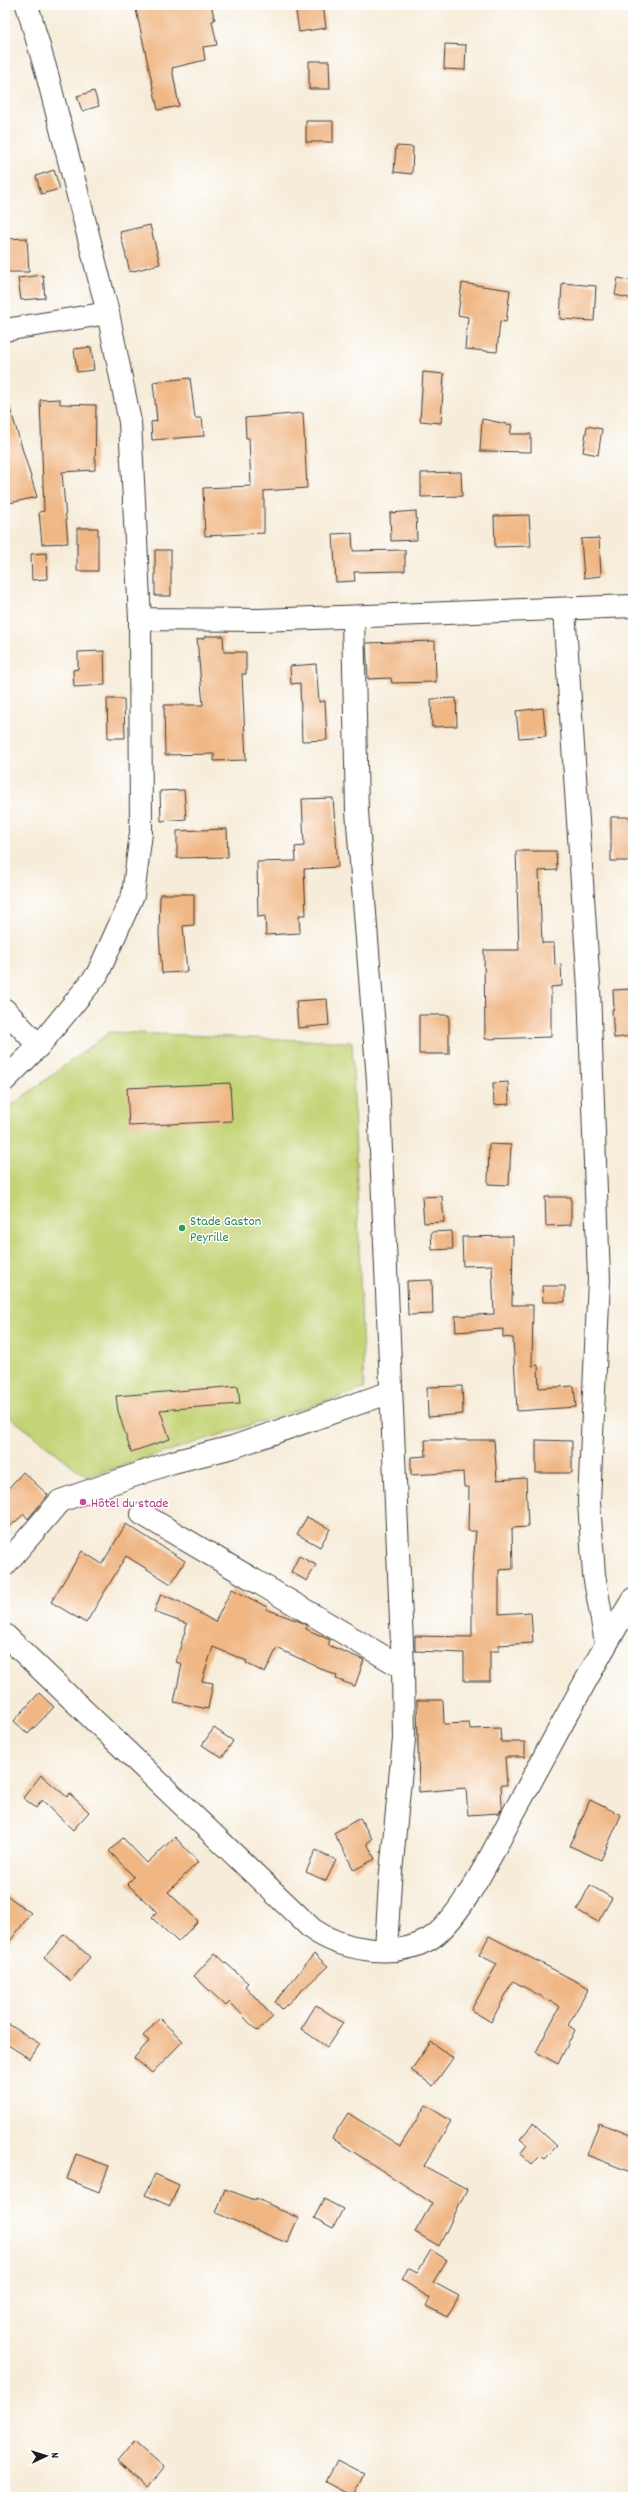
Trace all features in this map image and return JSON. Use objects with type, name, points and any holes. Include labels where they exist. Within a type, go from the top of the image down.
[{"type":"street","points":[[5,1080],[39,1046],[97,976],[133,895],[141,833],[140,619],[130,422],[108,313],[47,74],[27,5]]},
{"type":"street","points":[[5,330],[108,313]]},
{"type":"street","points":[[140,619],[260,620],[352,618],[633,606]]},
{"type":"street","points":[[564,609],[589,988],[598,1264],[595,1387],[589,1502],[594,1575],[606,1643]]},
{"type":"street","points":[[352,618],[357,811],[378,1080],[403,1668],[404,1739],[390,1882],[386,1949]]},
{"type":"street","points":[[5,1010],[39,1046]]},
{"type":"street","points":[[5,1565],[60,1501],[173,1462],[233,1447],[391,1392]]},
{"type":"street","points":[[142,1514],[403,1668]]},
{"type":"street","points":[[5,1635],[312,1929],[327,1940],[345,1946],[386,1949],[406,1947],[427,1940],[447,1925],[494,1849],[606,1643],[633,1599]]},
{"type":"green space","name":"Stade Gaston Peyrille","points":[[110,1032],[352,1042],[364,1389],[87,1477],[10,1417],[5,1345],[5,1110]]},
{"type":"building","points":[[135,5],[211,5],[215,20],[212,21],[217,45],[203,47],[205,60],[172,68],[179,106],[158,110]]},
{"type":"building","points":[[295,5],[323,5],[326,28],[299,32]]},
{"type":"building","points":[[445,44],[466,45],[465,70],[444,69]]},
{"type":"building","points":[[309,61],[329,61],[330,89],[309,89]]},
{"type":"building","points":[[94,91],[99,106],[82,111],[77,96]]},
{"type":"building","points":[[306,121],[333,121],[333,142],[306,142]]},
{"type":"building","points":[[396,146],[413,147],[412,174],[394,172]]},
{"type":"building","points":[[54,170],[60,189],[41,194],[36,176]]},
{"type":"building","points":[[150,225],[160,264],[130,272],[120,232]]},
{"type":"building","points":[[27,238],[29,272],[5,272],[5,239]]},
{"type":"building","points":[[43,275],[45,298],[21,300],[18,278]]},
{"type":"building","points":[[618,278],[633,281],[633,299],[615,295]]},
{"type":"building","points":[[462,283],[510,290],[506,322],[500,321],[497,352],[465,349],[468,317],[458,315]]},
{"type":"building","points":[[562,283],[596,286],[594,321],[560,319]]},
{"type":"building","points":[[91,347],[94,370],[77,372],[74,349]]},
{"type":"building","points":[[423,372],[444,374],[441,423],[420,421]]},
{"type":"building","points":[[190,378],[195,418],[202,418],[204,436],[152,440],[151,422],[157,421],[153,382]]},
{"type":"building","points":[[60,399],[60,404],[96,405],[95,470],[62,472],[68,543],[42,544],[39,512],[44,511],[40,400]]},
{"type":"building","points":[[5,405],[9,405],[37,497],[5,504]]},
{"type":"building","points":[[303,413],[307,488],[264,491],[264,533],[205,536],[203,488],[251,486],[249,438],[246,438],[245,418]]},
{"type":"building","points":[[482,419],[512,425],[510,434],[531,434],[531,452],[480,451]]},
{"type":"building","points":[[587,426],[602,429],[598,455],[583,452]]},
{"type":"building","points":[[461,472],[462,496],[421,497],[421,473]]},
{"type":"building","points":[[416,511],[417,540],[391,541],[390,513]]},
{"type":"building","points":[[529,515],[531,546],[495,547],[494,516]]},
{"type":"building","points":[[77,528],[98,528],[98,571],[77,571]]},
{"type":"building","points":[[352,533],[353,551],[405,550],[405,571],[354,572],[355,581],[336,582],[333,534]]},
{"type":"building","points":[[599,538],[601,576],[584,578],[581,539]]},
{"type":"building","points":[[155,550],[171,550],[171,596],[155,596]]},
{"type":"building","points":[[46,553],[47,579],[32,580],[31,554]]},
{"type":"building","points":[[205,636],[223,636],[224,652],[246,652],[246,674],[242,674],[246,760],[214,761],[214,754],[165,755],[164,705],[203,705],[197,639],[205,638]]},
{"type":"building","points":[[435,641],[436,682],[392,683],[391,678],[368,679],[366,643]]},
{"type":"building","points":[[104,651],[105,685],[74,687],[73,670],[78,669],[78,652]]},
{"type":"building","points":[[316,664],[319,702],[325,701],[327,740],[302,741],[300,683],[291,684],[290,666]]},
{"type":"building","points":[[456,698],[457,726],[432,727],[431,699]]},
{"type":"building","points":[[107,699],[124,699],[125,738],[108,738]]},
{"type":"building","points":[[543,708],[546,736],[519,738],[516,711]]},
{"type":"building","points":[[184,790],[186,819],[161,821],[160,791]]},
{"type":"building","points":[[333,798],[338,867],[304,869],[306,915],[299,915],[300,933],[266,935],[265,916],[258,917],[257,862],[296,861],[295,847],[304,846],[302,799]]},
{"type":"building","points":[[611,817],[633,817],[633,861],[611,861]]},
{"type":"building","points":[[227,829],[228,857],[177,858],[177,831]]},
{"type":"building","points":[[516,851],[556,851],[557,870],[539,871],[542,943],[554,943],[555,965],[561,964],[562,986],[551,987],[551,1037],[485,1039],[484,950],[519,950]]},
{"type":"building","points":[[160,894],[194,894],[194,925],[183,926],[187,972],[162,973],[159,935]]},
{"type":"building","points":[[633,989],[633,1036],[614,1038],[612,1010],[614,1009],[613,990]]},
{"type":"building","points":[[327,999],[329,1025],[298,1028],[296,1001]]},
{"type":"building","points":[[419,1015],[449,1015],[449,1054],[419,1054]]},
{"type":"building","points":[[508,1082],[509,1104],[494,1105],[493,1083]]},
{"type":"building","points":[[230,1083],[232,1121],[129,1126],[127,1088]]},
{"type":"building","points":[[489,1144],[511,1145],[509,1185],[488,1184]]},
{"type":"building","points":[[442,1196],[444,1222],[424,1223],[422,1197]]},
{"type":"building","points":[[545,1197],[571,1197],[571,1225],[546,1226]]},
{"type":"building","points":[[452,1231],[453,1249],[432,1250],[431,1232]]},
{"type":"building","points":[[513,1236],[512,1305],[533,1305],[532,1366],[538,1365],[539,1388],[574,1386],[576,1407],[517,1411],[513,1338],[503,1337],[503,1329],[456,1332],[455,1316],[494,1314],[492,1265],[463,1266],[462,1237]]},
{"type":"building","points":[[432,1280],[433,1314],[408,1315],[407,1281]]},
{"type":"building","points":[[542,1286],[565,1286],[565,1302],[543,1302]]},
{"type":"building","points":[[238,1386],[240,1404],[160,1410],[170,1439],[131,1452],[118,1411],[116,1396]]},
{"type":"building","points":[[462,1386],[463,1414],[428,1417],[427,1387]]},
{"type":"building","points":[[425,1440],[494,1440],[497,1480],[526,1478],[528,1527],[512,1528],[513,1569],[499,1570],[499,1614],[531,1612],[533,1643],[499,1645],[499,1651],[490,1651],[490,1681],[464,1681],[464,1653],[415,1651],[415,1636],[472,1637],[472,1575],[476,1531],[468,1531],[469,1487],[464,1487],[463,1472],[411,1475],[411,1457],[426,1456]]},
{"type":"building","points":[[536,1440],[572,1441],[572,1473],[536,1473]]},
{"type":"building","points":[[23,1472],[48,1495],[28,1519],[24,1514],[5,1531],[5,1492]]},
{"type":"building","points":[[307,1517],[330,1529],[320,1547],[297,1534]]},
{"type":"building","points":[[126,1524],[185,1561],[171,1584],[126,1556],[86,1623],[51,1602],[82,1551],[102,1564]]},
{"type":"building","points":[[299,1556],[316,1565],[307,1581],[291,1572]]},
{"type":"building","points":[[232,1589],[267,1607],[266,1609],[301,1622],[307,1626],[306,1629],[330,1640],[328,1645],[364,1660],[355,1686],[336,1679],[337,1676],[277,1648],[265,1673],[246,1663],[247,1661],[213,1647],[202,1681],[213,1683],[208,1709],[174,1702],[182,1664],[176,1662],[187,1624],[154,1612],[161,1594],[180,1602],[215,1622]]},
{"type":"building","points":[[39,1693],[54,1707],[28,1734],[14,1721]]},
{"type":"building","points":[[417,1700],[443,1700],[444,1724],[469,1723],[470,1729],[500,1728],[501,1742],[525,1742],[525,1757],[505,1757],[507,1785],[501,1785],[502,1808],[499,1813],[468,1815],[466,1788],[419,1792]]},
{"type":"building","points":[[214,1728],[233,1741],[222,1758],[202,1745]]},
{"type":"building","points":[[41,1775],[67,1797],[69,1793],[89,1812],[73,1830],[42,1800],[36,1808],[23,1798]]},
{"type":"building","points":[[590,1800],[621,1815],[601,1860],[570,1846]]},
{"type":"building","points":[[360,1818],[372,1839],[367,1843],[375,1859],[354,1870],[334,1833]]},
{"type":"building","points":[[175,1837],[198,1862],[168,1892],[198,1921],[178,1942],[152,1918],[157,1912],[127,1884],[134,1877],[109,1851],[123,1838],[147,1863]]},
{"type":"building","points":[[316,1850],[336,1860],[326,1881],[306,1872]]},
{"type":"building","points":[[590,1885],[612,1898],[598,1922],[577,1910]]},
{"type":"building","points":[[5,1894],[31,1913],[5,1948]]},
{"type":"building","points":[[64,1934],[90,1957],[71,1981],[44,1958]]},
{"type":"building","points":[[489,1936],[589,1988],[568,2025],[575,2030],[558,2064],[536,2052],[559,2008],[557,2005],[513,1981],[491,2022],[471,2010],[497,1964],[479,1955]]},
{"type":"building","points":[[215,1953],[248,1983],[245,1986],[273,2017],[257,2031],[230,2002],[226,2006],[194,1976]]},
{"type":"building","points":[[314,1954],[328,1966],[282,2009],[275,2002]]},
{"type":"building","points":[[316,2005],[343,2023],[327,2047],[301,2029]]},
{"type":"building","points":[[159,2018],[183,2041],[152,2073],[134,2058],[149,2041],[143,2036]]},
{"type":"building","points":[[5,2022],[40,2044],[30,2059],[5,2043]]},
{"type":"building","points":[[431,2042],[453,2058],[433,2086],[411,2070]]},
{"type":"building","points":[[426,2105],[451,2121],[424,2166],[467,2189],[439,2246],[415,2232],[432,2203],[332,2138],[348,2113],[400,2146]]},
{"type":"building","points":[[599,2123],[633,2136],[633,2173],[587,2155]]},
{"type":"building","points":[[533,2124],[557,2146],[544,2159],[540,2156],[532,2165],[520,2154],[527,2145],[520,2139]]},
{"type":"building","points":[[76,2154],[109,2166],[99,2192],[67,2179]]},
{"type":"building","points":[[155,2174],[179,2185],[170,2206],[145,2195]]},
{"type":"building","points":[[225,2189],[255,2200],[256,2198],[298,2218],[287,2243],[216,2213]]},
{"type":"building","points":[[324,2199],[343,2209],[333,2228],[314,2218]]},
{"type":"building","points":[[431,2250],[447,2260],[433,2282],[459,2296],[447,2317],[426,2306],[430,2298],[402,2280],[408,2268],[417,2273]]},
{"type":"building","points":[[134,2441],[164,2467],[147,2488],[117,2462]]},
{"type":"building","points":[[337,2460],[364,2474],[353,2496],[326,2482]]},
{"type":"place","name":"Stade Gaston Peyrille","points":[[182,1228]]},
{"type":"place","name":"Hôtel du stade","points":[[83,1502]]}]
